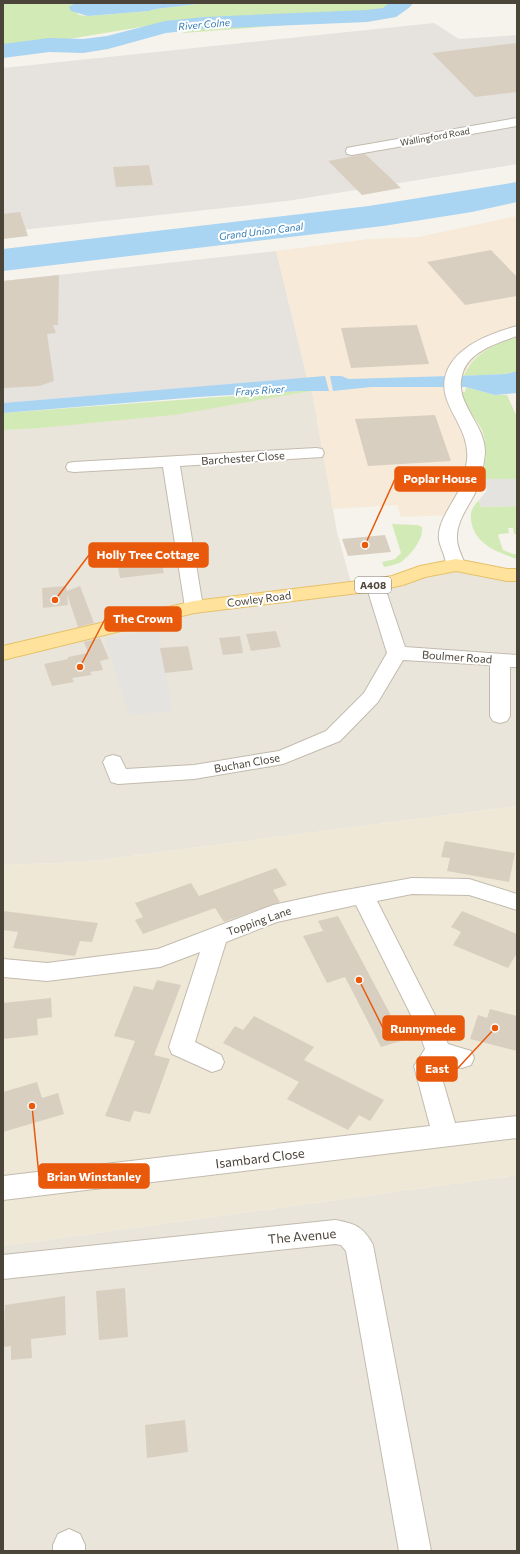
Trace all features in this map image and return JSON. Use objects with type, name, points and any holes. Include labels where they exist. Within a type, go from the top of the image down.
[{"type":"main road","name":"Cowley Road","points":[[3,653],[194,607],[375,585],[396,581],[420,572],[456,565],[507,575],[517,575]]},
{"type":"street","name":"Wallingford Road","points":[[352,151],[517,122]]},
{"type":"street","points":[[456,565],[448,540],[453,518],[471,483],[476,448],[472,431],[457,406],[451,391],[455,372],[467,356],[483,343],[517,330]]},
{"type":"street","name":"Barchester Close","points":[[74,467],[170,463],[316,453]]},
{"type":"street","points":[[170,463],[194,607]]},
{"type":"street","points":[[375,585],[397,653]]},
{"type":"street","name":"Boulmer Road","points":[[397,653],[508,661]]},
{"type":"street","name":"Buchan Close","points":[[113,762],[118,777],[194,772],[283,757],[333,736],[371,697],[397,653]]},
{"type":"street","points":[[500,716],[508,661]]},
{"type":"street","name":"Topping Lane","points":[[3,968],[47,972],[160,958],[273,914],[324,902],[412,886],[469,887],[517,902]]},
{"type":"street","points":[[363,895],[430,1029],[438,1051]]},
{"type":"street","points":[[212,1062],[181,1047],[217,935]]},
{"type":"street","points":[[438,1051],[462,1058]]},
{"type":"street","points":[[438,1051],[426,1066],[446,1136]]},
{"type":"street","name":"Isambard Close","points":[[3,1188],[517,1127]]},
{"type":"street","name":"The Avenue","points":[[3,1267],[335,1232],[348,1234],[359,1245],[415,1551]]},
{"type":"shaded area","points":[[434,23],[459,39],[517,35],[517,164],[287,201],[3,232],[3,68]]},
{"type":"shaded area","points":[[517,216],[517,337],[490,347],[477,356],[467,368],[461,392],[481,429],[486,445],[483,479],[469,477],[452,515],[401,517],[397,505],[333,509],[312,391],[307,378],[276,251],[369,239],[418,237]]},
{"type":"shaded area","points":[[276,251],[307,378],[3,403],[3,281]]},
{"type":"shaded area","points":[[312,391],[337,532],[352,586],[200,604],[3,653],[3,430],[171,415]]},
{"type":"shaded area","points":[[483,479],[517,479],[517,506],[481,507],[479,500],[487,490]]},
{"type":"shaded area","points":[[458,569],[517,574],[517,806],[85,862],[3,865],[3,657],[195,610]]},
{"type":"shaded area","points":[[158,628],[172,711],[129,715],[105,639]]},
{"type":"shaded area","points":[[517,806],[517,1175],[3,1246],[3,865],[85,862]]},
{"type":"shaded area","points":[[517,1175],[517,1551],[3,1551],[3,1246]]},
{"type":"green space","points":[[3,3],[75,3],[70,7],[79,15],[88,16],[149,11],[205,3],[396,3],[387,10],[366,12],[159,24],[3,50]]},
{"type":"green space","points":[[335,19],[326,22],[183,33],[188,27]]},
{"type":"green space","points":[[517,337],[517,371],[506,374],[464,376],[473,361],[479,355],[493,346]]},
{"type":"green space","points":[[466,387],[495,395],[507,395],[517,417],[517,479],[483,479],[486,454],[484,436],[482,430],[462,398],[461,392],[465,392]]},
{"type":"green space","points":[[312,391],[174,415],[3,430],[3,413]]},
{"type":"green space","points":[[479,500],[481,507],[517,506],[517,534],[514,534],[513,528],[508,528],[509,533],[498,535],[503,550],[517,554],[517,559],[494,550],[477,535],[473,528],[471,514]]},
{"type":"green space","points":[[392,524],[417,525],[422,527],[422,532],[415,548],[403,561],[384,567],[382,562],[395,559],[401,553]]},
{"type":"water","points":[[75,3],[205,3],[149,11],[88,16],[71,11],[69,7]]},
{"type":"water","name":"Grand Union Canal","points":[[517,182],[517,202],[472,212],[383,226],[3,271],[3,249],[369,206]]},
{"type":"water","points":[[517,371],[517,393],[495,395],[466,387],[458,387],[459,376],[506,374]]},
{"type":"water","name":"Frays River","points":[[325,376],[329,391],[300,391],[198,397],[3,413],[3,403]]},
{"type":"water","points":[[330,376],[341,376],[349,379],[450,376],[448,387],[371,387],[333,391]]},
{"type":"building","points":[[517,43],[517,92],[475,97],[432,53]]},
{"type":"building","points":[[365,154],[401,188],[362,195],[328,161]]},
{"type":"building","points":[[149,165],[153,185],[116,187],[113,167]]},
{"type":"building","points":[[20,212],[28,236],[3,239],[3,214]]},
{"type":"building","points":[[491,250],[517,277],[517,296],[465,305],[427,262]]},
{"type":"building","points":[[59,275],[58,325],[53,325],[56,333],[47,334],[54,381],[39,386],[3,388],[3,281]]},
{"type":"building","points":[[417,325],[429,364],[351,368],[341,328]]},
{"type":"building","points":[[435,415],[451,461],[368,466],[355,419]]},
{"type":"building","points":[[385,535],[391,552],[348,556],[342,539]]},
{"type":"building","points":[[158,549],[164,573],[120,578],[115,553]]},
{"type":"building","points":[[66,586],[67,591],[80,586],[94,623],[78,627],[67,594],[68,605],[43,608],[42,588]]},
{"type":"building","points":[[276,631],[281,647],[251,651],[246,634]]},
{"type":"building","points":[[240,636],[243,653],[223,655],[219,638]]},
{"type":"building","points":[[100,638],[109,659],[100,661],[103,670],[90,672],[92,675],[72,678],[74,682],[52,686],[44,664],[88,653],[84,642]]},
{"type":"building","points":[[188,646],[193,670],[165,673],[160,648]]},
{"type":"building","points":[[445,841],[515,853],[509,882],[447,871],[450,858],[441,857]]},
{"type":"building","points":[[276,868],[287,885],[273,890],[280,902],[224,922],[215,908],[143,934],[135,920],[143,917],[135,903],[191,883],[199,896]]},
{"type":"building","points":[[3,911],[98,923],[92,942],[80,941],[75,956],[13,948],[18,932],[3,930]]},
{"type":"building","points":[[462,911],[517,934],[517,953],[508,968],[453,945],[461,932],[451,927]]},
{"type":"building","points":[[338,916],[404,1040],[381,1047],[345,977],[327,983],[303,936],[323,931],[318,921]]},
{"type":"building","points":[[157,980],[181,985],[154,1055],[170,1059],[150,1114],[134,1111],[130,1122],[105,1116],[135,1041],[114,1036],[134,986],[153,990]]},
{"type":"building","points":[[51,998],[52,1017],[37,1019],[38,1035],[3,1039],[3,1003]]},
{"type":"building","points":[[490,1009],[517,1016],[517,1051],[470,1039],[478,1015],[487,1018]]},
{"type":"building","points":[[254,1016],[314,1047],[304,1060],[384,1100],[370,1121],[359,1115],[348,1130],[287,1099],[299,1082],[223,1043],[235,1026],[243,1030]]},
{"type":"building","points":[[37,1082],[42,1098],[58,1093],[64,1114],[3,1132],[3,1092]]},
{"type":"building","points":[[125,1288],[128,1337],[99,1340],[96,1291]]},
{"type":"building","points":[[65,1296],[66,1335],[31,1339],[32,1358],[11,1360],[11,1346],[3,1347],[5,1305]]},
{"type":"building","points":[[185,1420],[188,1452],[147,1458],[145,1425]]},
{"type":"waterway","name":"River Colne","points":[[3,51],[49,45],[83,46],[108,42],[165,27],[204,23],[367,16],[389,13],[403,3]]},
{"type":"place","name":"Poplar House","points":[[365,545]]},
{"type":"place","name":"Holly Tree Cottage","points":[[55,600]]},
{"type":"place","name":"The Crown","points":[[80,667]]},
{"type":"place","name":"Runnymede","points":[[359,980]]},
{"type":"place","name":"East","points":[[495,1028]]},
{"type":"place","name":"Brian Winstanley","points":[[32,1106]]}]
